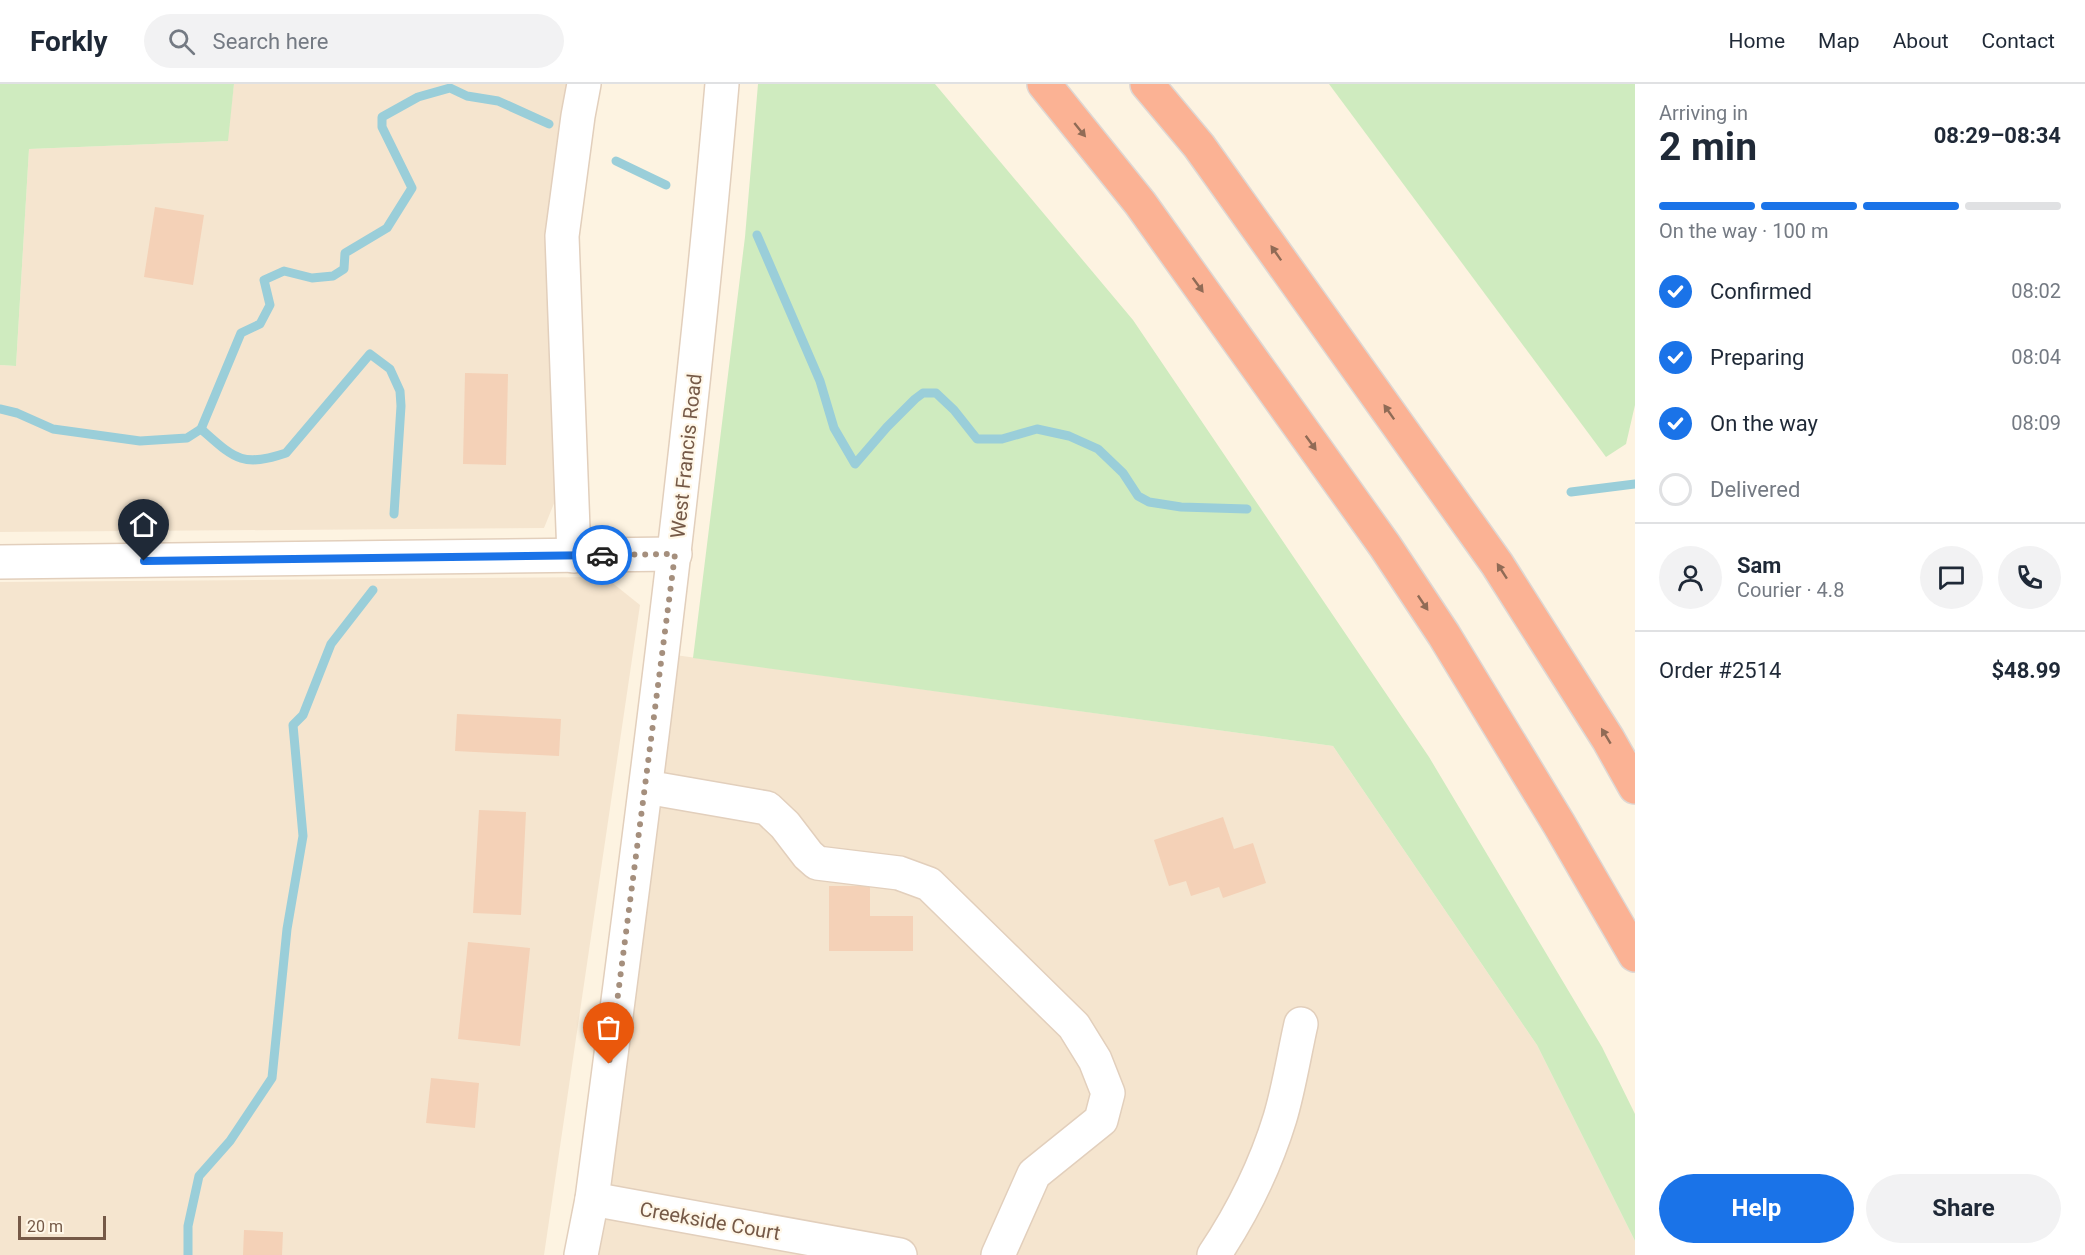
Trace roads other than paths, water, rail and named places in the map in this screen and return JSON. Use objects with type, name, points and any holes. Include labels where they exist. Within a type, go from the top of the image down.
[{"type":"highway","points":[[1044,84],[1140,203],[1385,546],[1444,635],[1635,955]]},
{"type":"highway","points":[[1147,84],[1199,146],[1497,564],[1608,739],[1635,787]]},
{"type":"street","points":[[574,556],[562,236],[584,84]]},
{"type":"street","name":"West Francis Road","points":[[581,1255],[592,1199],[675,554],[702,309],[722,84]]},
{"type":"street","points":[[0,562],[675,554]]},
{"type":"street","points":[[646,787],[767,808],[785,825],[808,855],[818,863],[898,873],[929,884],[1074,1026],[1095,1060],[1108,1093],[1101,1119],[1089,1132],[1034,1174],[998,1255]]},
{"type":"street","points":[[1214,1255],[1256,1182],[1280,1118],[1301,1024]]},
{"type":"street","name":"Creekside Court","points":[[592,1199],[900,1255]]},
{"type":"waterway","points":[[0,409],[17,413],[53,429],[140,441],[187,438],[201,429],[241,333],[260,324],[270,305],[264,280],[284,271],[312,278],[333,276],[344,269],[345,253],[387,228],[412,188],[382,127],[382,117],[418,97],[450,88],[467,96],[498,101],[549,124]]},
{"type":"waterway","points":[[616,161],[666,185]]},
{"type":"waterway","points":[[757,235],[820,381],[834,428],[855,464],[915,399],[923,393],[936,393],[954,410],[977,439],[1002,439],[1037,429],[1069,436],[1098,449],[1123,473],[1138,496],[1149,502],[1181,507],[1247,509]]},
{"type":"waterway","points":[[201,429],[239,458],[258,460],[286,453],[370,354],[390,369],[400,391],[394,514]]},
{"type":"waterway","points":[[1571,492],[1635,484]]},
{"type":"waterway","points":[[188,1255],[188,1226],[199,1176],[230,1141],[272,1078],[287,929],[303,836],[293,725],[303,715],[331,644],[373,590]]}]
